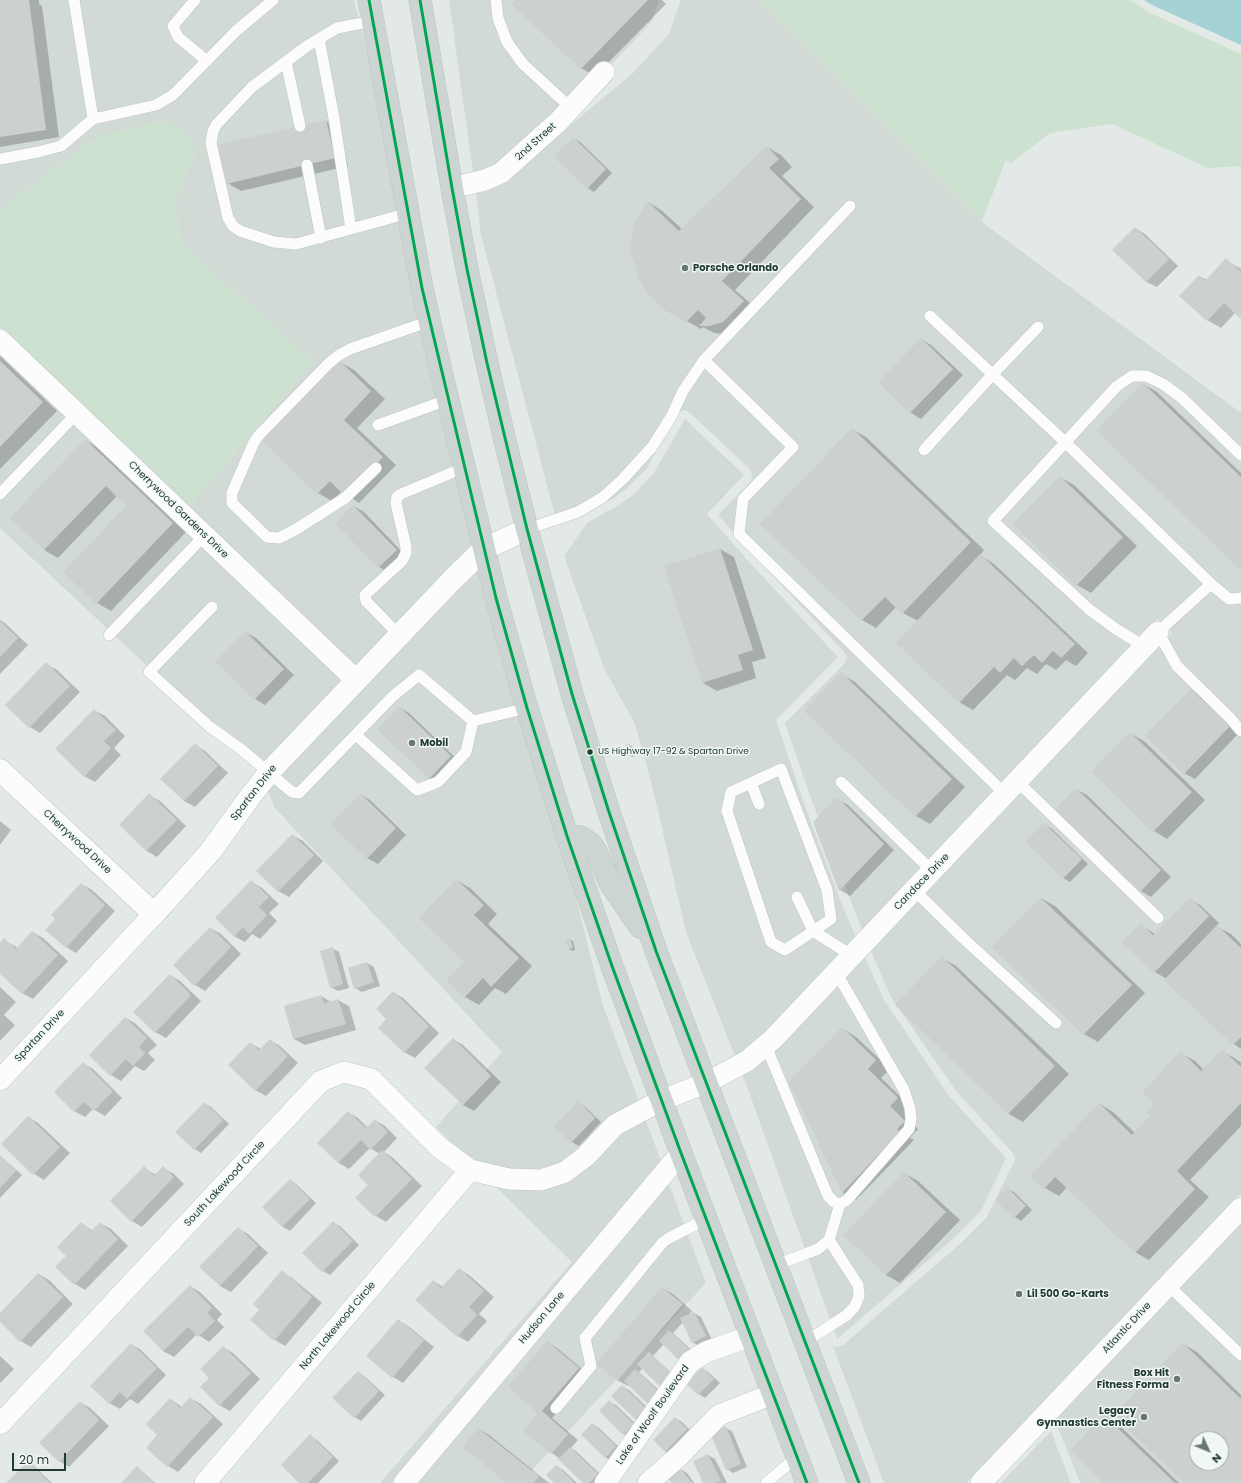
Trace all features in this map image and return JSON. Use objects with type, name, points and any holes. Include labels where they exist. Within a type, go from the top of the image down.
[{"type":"main road","points":[[369,0],[408,213],[447,400],[496,598],[527,708],[567,836],[612,966],[681,1153],[807,1483]]},
{"type":"main road","points":[[420,0],[467,269],[489,370],[527,529],[572,694],[608,809],[656,951],[859,1483]]},
{"type":"main road","points":[[567,836],[581,837],[591,844],[597,852],[610,883],[656,951]]},
{"type":"street","name":"2nd Street","points":[[452,188],[485,180],[501,174],[559,121],[604,72]]},
{"type":"street","name":"Cherrywood Gardens Drive","points":[[0,340],[356,680]]},
{"type":"street","name":"Spartan Drive","points":[[0,1080],[210,852],[269,773],[399,635],[484,549],[527,529]]},
{"type":"street","name":"Candace Drive","points":[[470,1170],[509,1179],[541,1180],[565,1172],[586,1156],[615,1126],[662,1100],[706,1084],[747,1061],[766,1046],[1151,639]]},
{"type":"street","name":"Cherrywood Drive","points":[[0,770],[154,914]]},
{"type":"street","name":"South Lakewood Circle","points":[[0,1424],[322,1081],[344,1072],[371,1079],[439,1147],[470,1170]]},
{"type":"street","name":"Hudson Lane","points":[[404,1483],[681,1153]]},
{"type":"street","name":"North Lakewood Circle","points":[[205,1483],[470,1170]]},
{"type":"street","name":"Atlantic Drive","points":[[981,1483],[1241,1208]]},
{"type":"street","name":"Lake of Woolf Boulevard","points":[[605,1483],[690,1362],[706,1352],[751,1336]]},
{"type":"street","points":[[648,1483],[679,1456],[719,1415],[773,1394]]},
{"type":"lane","points":[[74,0],[93,119]]},
{"type":"lane","points":[[196,0],[173,26],[178,36],[207,60]]},
{"type":"lane","points":[[0,159],[61,146],[93,119],[156,105],[173,95],[236,31],[273,0]]},
{"type":"lane","points":[[496,0],[498,18],[506,42],[523,64],[571,108]]},
{"type":"lane","points":[[373,21],[337,28],[286,62],[252,88],[221,119],[213,131],[211,143],[228,218],[233,226],[240,231],[274,242],[296,244],[408,213]]},
{"type":"lane","points":[[319,39],[334,118],[351,229]]},
{"type":"lane","points":[[286,62],[300,126]]},
{"type":"lane","points":[[307,165],[321,238]]},
{"type":"lane","points":[[527,529],[578,512],[603,497],[623,479],[652,447],[671,416],[683,391],[704,360],[850,206]]},
{"type":"lane","points":[[930,316],[1065,442],[1211,584],[1229,599],[1241,598]]},
{"type":"lane","points":[[376,468],[345,498],[295,530],[279,538],[267,537],[232,503],[232,493],[254,442],[329,363],[350,349],[430,321]]},
{"type":"lane","points":[[924,450],[1038,327]]},
{"type":"lane","points":[[704,360],[793,447],[743,499],[740,534],[1011,787],[1158,918]]},
{"type":"lane","points":[[1241,454],[1182,398],[1163,384],[1146,376],[1132,376],[1117,386],[993,521],[1090,610],[1116,629],[1151,639],[1230,718],[1241,731]]},
{"type":"lane","points":[[378,425],[447,400]]},
{"type":"lane","points":[[0,494],[77,413]]},
{"type":"lane","points":[[399,635],[366,601],[366,595],[402,561],[406,553],[406,546],[396,503],[397,498],[401,494],[463,468]]},
{"type":"lane","points":[[109,635],[205,535]]},
{"type":"lane","points":[[1151,639],[1211,584]]},
{"type":"lane","points":[[212,607],[149,672],[210,727],[242,750],[292,792],[300,794],[393,696],[419,675],[473,721]]},
{"type":"lane","points":[[473,721],[527,708]]},
{"type":"lane","points":[[356,735],[417,790],[438,782],[466,752],[473,721]]},
{"type":"lane","points":[[781,769],[827,890],[831,919],[785,950],[771,942],[727,811],[731,792],[751,783],[781,769]]},
{"type":"lane","points":[[841,782],[932,871]]},
{"type":"lane","points":[[751,783],[759,804]]},
{"type":"lane","points":[[914,890],[964,939],[1056,1022]]},
{"type":"lane","points":[[797,897],[813,931],[851,955]]},
{"type":"lane","points":[[776,1265],[818,1249],[830,1240],[840,1204],[847,1200],[909,1129],[911,1120],[910,1108],[904,1090],[836,972]]},
{"type":"lane","points":[[766,1046],[828,1196],[834,1202],[840,1204]]},
{"type":"lane","points":[[556,1408],[591,1366],[585,1338],[663,1242],[706,1219]]},
{"type":"lane","points":[[805,1342],[847,1315],[855,1306],[859,1296],[858,1285],[830,1240]]},
{"type":"lane","points":[[1168,1285],[1241,1355]]},
{"type":"lane","points":[[766,1483],[797,1457]]},
{"type":"shaded area","points":[[0,0],[354,0],[375,85],[413,289],[449,452],[472,543],[470,544],[471,546],[355,666],[189,507],[313,361],[181,244],[175,201],[195,154],[100,135],[0,209]]},
{"type":"shaded area","points":[[449,0],[659,0],[652,21],[618,58],[552,113],[495,165],[473,172]]},
{"type":"shaded area","points":[[681,0],[759,0],[987,226],[1241,413],[1241,1193],[966,1483],[884,1483],[833,1346],[838,1347],[843,1345],[960,1244],[987,1217],[1014,1162],[1015,1157],[956,1091],[891,997],[871,951],[1172,633],[1157,619],[862,930],[813,804],[785,723],[845,663],[847,656],[718,515],[751,481],[752,474],[750,469],[690,413],[685,410],[681,411],[677,414],[647,468],[627,488],[614,498],[582,515],[557,523],[481,235],[476,193],[495,188],[508,181],[566,129],[633,73],[669,34]]},
{"type":"shaded area","points":[[0,352],[342,679],[258,770],[0,528]]},
{"type":"shaded area","points":[[685,419],[744,475],[707,514],[750,563],[838,657],[776,720],[805,806],[844,910],[884,1000],[949,1096],[1006,1158],[981,1211],[954,1238],[837,1339],[749,1092],[686,932],[652,785],[635,724],[604,668],[564,556],[587,523],[619,505],[633,495],[654,473]]},
{"type":"shaded area","points":[[479,569],[557,836],[557,844],[560,845],[571,878],[603,1006],[639,1101],[608,1118],[578,1148],[559,1163],[538,1170],[510,1170],[474,1161],[460,1151],[436,1127],[502,1052],[275,808],[268,791],[280,776]]},
{"type":"shaded area","points":[[646,1121],[661,1161],[391,1483],[380,1483],[572,1262],[495,1186],[542,1190],[569,1182],[593,1163],[622,1134]]},
{"type":"shaded area","points":[[669,1184],[706,1283],[520,1483],[418,1483]]},
{"type":"shaded area","points":[[1241,1224],[1241,1483],[1080,1483],[1057,1426],[1052,1423]]},
{"type":"shaded area","points":[[1051,1431],[1071,1483],[1001,1483],[1005,1479]]},
{"type":"green space","points":[[759,0],[1130,0],[1150,13],[1241,54],[1241,166],[1208,168],[1112,124],[1050,133],[1010,164],[1006,160],[982,221]]},
{"type":"green space","points":[[165,120],[191,137],[195,154],[175,201],[181,244],[313,361],[189,507],[0,327],[0,209],[100,135]]},
{"type":"water","points":[[1144,0],[1241,0],[1241,45],[1152,5]]},
{"type":"building","points":[[0,0],[29,0],[46,130],[0,137]]},
{"type":"building","points":[[516,0],[648,0],[581,69],[512,5]]},
{"type":"building","points":[[326,120],[335,158],[226,184],[217,145]]},
{"type":"building","points":[[573,137],[606,169],[587,189],[554,157]]},
{"type":"building","points":[[767,146],[779,159],[769,168],[801,199],[722,281],[744,301],[723,322],[709,326],[699,326],[706,318],[698,310],[686,322],[666,311],[652,299],[639,279],[630,250],[634,225],[647,201],[679,231]]},
{"type":"building","points":[[1135,227],[1169,259],[1146,282],[1112,250]]},
{"type":"building","points":[[1226,258],[1241,272],[1241,319],[1224,303],[1207,321],[1179,296],[1199,275],[1205,281]]},
{"type":"building","points":[[921,338],[953,369],[910,413],[878,382]]},
{"type":"building","points":[[0,361],[43,402],[0,447]]},
{"type":"building","points":[[340,361],[371,391],[344,420],[383,457],[345,496],[330,481],[317,494],[262,441]]},
{"type":"building","points":[[1143,383],[1241,477],[1241,570],[1096,431]]},
{"type":"building","points":[[852,428],[971,542],[902,614],[885,597],[861,621],[760,524]]},
{"type":"building","points":[[85,439],[173,523],[96,604],[63,572],[126,506],[106,486],[44,550],[10,518]]},
{"type":"building","points":[[1060,476],[1123,537],[1076,586],[1013,524]]},
{"type":"building","points":[[353,505],[397,550],[378,568],[335,523]]},
{"type":"building","points":[[720,548],[753,650],[738,655],[743,670],[702,683],[664,566]]},
{"type":"building","points":[[980,554],[1075,644],[1061,658],[1053,651],[1042,663],[1034,655],[1022,666],[1014,658],[1000,673],[994,667],[959,703],[896,643]]},
{"type":"building","points":[[0,621],[18,638],[0,657]]},
{"type":"building","points":[[245,631],[284,669],[254,700],[215,662]]},
{"type":"building","points":[[46,662],[70,686],[29,728],[5,705]]},
{"type":"building","points":[[841,672],[952,779],[915,817],[804,711]]},
{"type":"building","points":[[1191,689],[1230,726],[1184,774],[1145,736]]},
{"type":"building","points":[[399,706],[451,756],[429,779],[377,729]]},
{"type":"building","points":[[94,709],[116,730],[104,741],[111,748],[84,777],[55,749]]},
{"type":"building","points":[[1130,732],[1192,792],[1153,832],[1091,772]]},
{"type":"building","points":[[195,743],[218,766],[184,801],[160,779]]},
{"type":"building","points":[[630,744],[633,754],[628,756],[625,745]]},
{"type":"building","points":[[1076,788],[1161,870],[1140,892],[1055,810]]},
{"type":"building","points":[[149,793],[177,820],[146,851],[119,825]]},
{"type":"building","points":[[360,793],[396,828],[367,859],[330,824]]},
{"type":"building","points":[[837,797],[884,844],[839,891],[813,822]]},
{"type":"building","points":[[1044,823],[1082,859],[1063,879],[1025,842]]},
{"type":"building","points":[[292,834],[314,855],[278,892],[256,871]]},
{"type":"building","points":[[456,879],[484,905],[474,915],[519,958],[491,987],[483,978],[464,998],[446,980],[464,962],[419,918]]},
{"type":"building","points":[[251,880],[269,897],[259,907],[267,915],[249,934],[243,927],[234,937],[215,918]]},
{"type":"building","points":[[81,883],[105,905],[66,948],[45,930],[55,919],[51,915]]},
{"type":"building","points":[[1040,897],[1132,985],[1083,1035],[992,947]]},
{"type":"building","points":[[1190,897],[1209,916],[1154,973],[1122,942],[1141,923],[1153,935]]},
{"type":"building","points":[[1217,925],[1241,948],[1241,1037],[1233,1045],[1164,980]]},
{"type":"building","points":[[210,927],[231,947],[194,986],[173,965]]},
{"type":"building","points":[[32,931],[58,955],[22,994],[0,974],[0,943],[4,938],[16,949]]},
{"type":"building","points":[[570,938],[573,948],[568,949],[565,940]]},
{"type":"building","points":[[333,947],[343,984],[330,988],[320,951]]},
{"type":"building","points":[[942,956],[1055,1066],[1008,1114],[895,1005]]},
{"type":"building","points":[[367,962],[374,982],[354,989],[348,968]]},
{"type":"building","points":[[170,974],[191,995],[155,1033],[133,1012]]},
{"type":"building","points":[[393,991],[429,1026],[404,1053],[378,1028],[386,1019],[376,1009]]},
{"type":"building","points":[[321,995],[324,1003],[338,999],[346,1024],[293,1039],[284,1006]]},
{"type":"building","points":[[125,1017],[147,1038],[139,1047],[145,1053],[133,1066],[126,1059],[110,1076],[89,1055]]},
{"type":"building","points":[[842,1027],[876,1060],[868,1069],[898,1098],[890,1106],[905,1121],[897,1129],[900,1132],[842,1193],[789,1082]]},
{"type":"building","points":[[453,1038],[491,1076],[463,1105],[424,1068]]},
{"type":"building","points":[[270,1039],[288,1056],[255,1091],[228,1065],[250,1042],[259,1050]]},
{"type":"building","points":[[1222,1049],[1241,1067],[1241,1103],[1177,1171],[1195,1189],[1135,1253],[1055,1177],[1044,1189],[1030,1176],[1099,1103],[1132,1135],[1151,1115],[1146,1112],[1154,1104],[1142,1092],[1181,1051],[1201,1071]]},
{"type":"building","points":[[83,1062],[113,1091],[94,1111],[84,1102],[74,1112],[54,1092]]},
{"type":"building","points":[[578,1101],[595,1118],[571,1143],[554,1126]]},
{"type":"building","points":[[204,1102],[223,1120],[194,1150],[175,1132]]},
{"type":"building","points":[[348,1111],[366,1128],[375,1119],[388,1132],[370,1150],[361,1140],[338,1163],[317,1143]]},
{"type":"building","points":[[28,1116],[60,1147],[33,1175],[1,1144]]},
{"type":"building","points":[[382,1150],[412,1179],[375,1217],[355,1198],[368,1185],[358,1175]]},
{"type":"building","points":[[0,1155],[16,1171],[0,1188]]},
{"type":"building","points":[[144,1166],[154,1176],[163,1166],[174,1177],[131,1222],[110,1201]]},
{"type":"building","points":[[904,1172],[946,1212],[886,1275],[843,1235]]},
{"type":"building","points":[[290,1179],[310,1199],[282,1227],[262,1207]]},
{"type":"building","points":[[1007,1187],[1026,1206],[1014,1218],[995,1200]]},
{"type":"building","points":[[333,1221],[353,1241],[322,1272],[302,1253]]},
{"type":"building","points":[[81,1222],[91,1231],[100,1222],[118,1239],[74,1285],[55,1267],[66,1256],[57,1247]]},
{"type":"building","points":[[238,1227],[258,1246],[220,1286],[199,1267]]},
{"type":"building","points":[[459,1268],[484,1291],[469,1307],[477,1315],[457,1337],[415,1300],[433,1280],[441,1288]]},
{"type":"building","points":[[282,1270],[312,1297],[274,1341],[250,1320],[259,1310],[253,1304]]},
{"type":"building","points":[[38,1273],[63,1297],[20,1342],[0,1322],[0,1313]]},
{"type":"building","points":[[190,1285],[212,1308],[207,1313],[215,1321],[198,1337],[188,1327],[163,1351],[143,1331]]},
{"type":"building","points":[[662,1287],[683,1304],[617,1381],[596,1364]]},
{"type":"building","points":[[694,1312],[706,1336],[692,1343],[680,1318]]},
{"type":"building","points":[[398,1319],[424,1340],[392,1378],[366,1356]]},
{"type":"building","points":[[669,1330],[692,1352],[682,1363],[659,1341]]},
{"type":"building","points":[[547,1341],[579,1368],[542,1411],[568,1434],[551,1454],[523,1431],[538,1413],[508,1387]]},
{"type":"building","points":[[131,1343],[157,1368],[127,1399],[120,1392],[109,1404],[90,1386]]},
{"type":"building","points":[[1183,1343],[1241,1399],[1241,1483],[1184,1483],[1113,1415]]},
{"type":"building","points":[[223,1346],[251,1373],[219,1406],[200,1387],[209,1378],[200,1369]]},
{"type":"building","points":[[649,1352],[672,1374],[660,1386],[637,1364]]},
{"type":"building","points":[[702,1367],[714,1379],[698,1395],[686,1383]]},
{"type":"building","points":[[635,1369],[659,1392],[647,1403],[624,1381]]},
{"type":"building","points":[[358,1371],[379,1391],[354,1418],[332,1398]]},
{"type":"building","points":[[622,1385],[646,1408],[635,1419],[611,1396]]},
{"type":"building","points":[[190,1397],[213,1417],[167,1467],[146,1448],[157,1435],[146,1424],[170,1398],[180,1408]]},
{"type":"building","points":[[609,1400],[634,1424],[623,1435],[599,1411]]},
{"type":"building","points":[[80,1401],[99,1420],[59,1462],[39,1443]]},
{"type":"building","points":[[1104,1415],[1175,1483],[1104,1483],[1070,1450]]},
{"type":"building","points":[[675,1417],[687,1429],[665,1452],[653,1440]]},
{"type":"building","points":[[592,1423],[616,1446],[605,1458],[581,1435]]},
{"type":"building","points":[[726,1426],[741,1464],[726,1470],[710,1433]]},
{"type":"building","points":[[478,1428],[539,1476],[534,1483],[507,1483],[463,1447]]},
{"type":"building","points":[[310,1434],[333,1457],[308,1483],[299,1483],[281,1465]]},
{"type":"building","points":[[570,1447],[598,1474],[589,1483],[583,1483],[558,1459]]},
{"type":"building","points":[[708,1454],[721,1481],[717,1483],[703,1483],[693,1461]]},
{"type":"building","points":[[28,1461],[50,1483],[6,1483]]},
{"type":"building","points":[[556,1465],[575,1483],[554,1483],[546,1475]]},
{"type":"building","points":[[137,1466],[154,1483],[121,1483]]},
{"type":"building","points":[[680,1468],[692,1483],[672,1483],[668,1478]]},
{"type":"transit line","points":[[369,0],[422,288],[496,598],[527,708],[567,836],[612,966],[681,1153],[807,1483]]},
{"type":"transit line","points":[[420,0],[452,188],[487,363],[527,529],[572,694],[608,809],[656,951],[859,1483]]},
{"type":"place","name":"Porsche Orlando","points":[[685,268]]},
{"type":"place","name":"Mobil","points":[[412,743]]},
{"type":"place","name":"US Highway 17-92 & Spartan Drive","points":[[590,752]]},
{"type":"place","name":"Lil 500 Go-Karts","points":[[1019,1294]]},
{"type":"place","name":"Box Hit Fitness Forma","points":[[1177,1379]]},
{"type":"place","name":"Legacy Gymnastics Center","points":[[1144,1417]]}]
